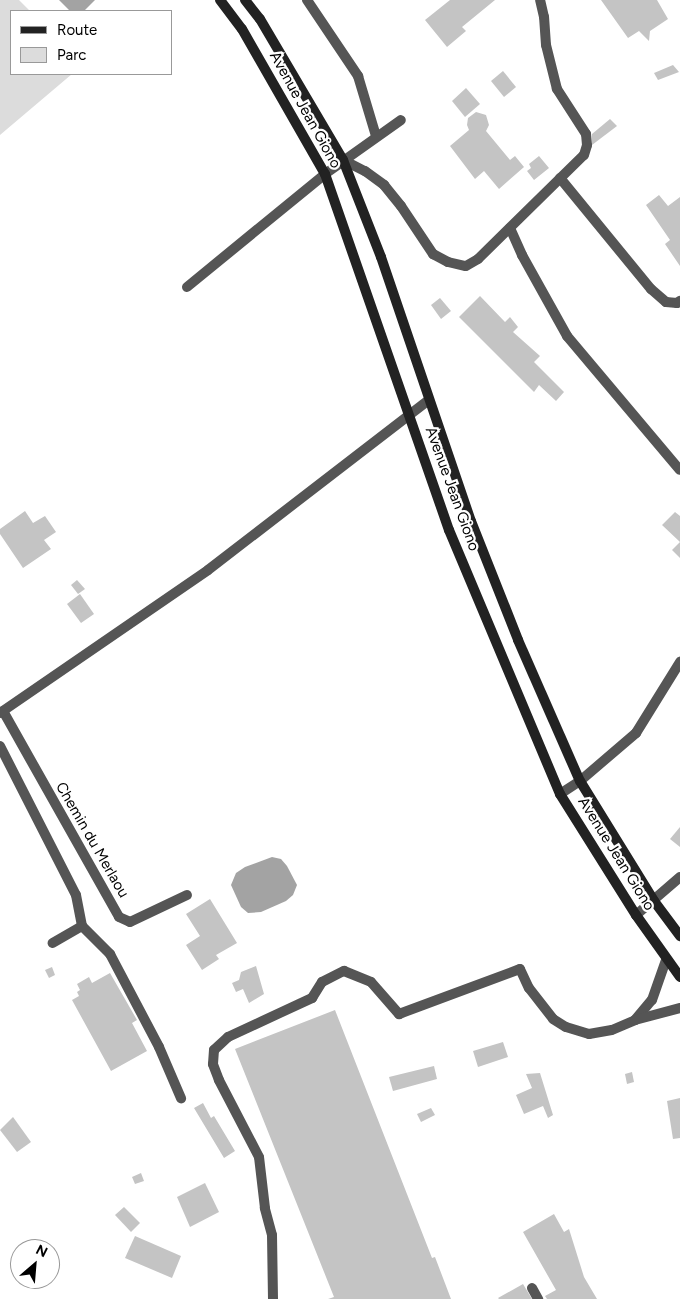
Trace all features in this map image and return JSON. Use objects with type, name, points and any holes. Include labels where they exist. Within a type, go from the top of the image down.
[{"type":"main road","name":"Avenue Jean Giono","points":[[220,0],[242,28],[325,174],[448,530],[560,794],[636,915],[666,960],[680,977]]},
{"type":"main road","name":"Avenue Jean Giono","points":[[245,0],[260,19],[343,160],[381,257],[471,522],[518,640],[580,781],[654,901],[680,936]]},
{"type":"street","points":[[307,0],[358,76],[376,136]]},
{"type":"street","points":[[343,160],[364,171],[384,185],[401,206],[433,254],[448,262],[466,266],[478,259],[584,155],[588,145],[586,134],[564,104],[557,89],[546,45],[544,17],[540,0]]},
{"type":"street","points":[[187,287],[325,174],[401,120]]},
{"type":"street","points":[[560,178],[651,289],[666,302],[677,304],[680,301]]},
{"type":"street","points":[[510,228],[522,255],[568,336],[680,470]]},
{"type":"street","points":[[1,712],[208,570],[429,400]]},
{"type":"street","points":[[560,794],[580,781],[636,733],[680,662]]},
{"type":"street","name":"Chemin du Merlaou","points":[[1,712],[119,917],[130,922],[187,895]]},
{"type":"street","points":[[0,746],[76,895],[82,926],[110,954],[159,1047],[181,1098]]},
{"type":"street","points":[[636,915],[680,877]]},
{"type":"street","points":[[52,943],[82,926]]},
{"type":"street","points":[[635,1020],[652,1000],[666,960]]},
{"type":"street","points":[[273,1299],[272,1235],[265,1208],[259,1157],[219,1080],[213,1064],[214,1050],[228,1037],[312,998],[322,982],[344,971],[371,982],[398,1014],[520,969],[529,988],[553,1019],[566,1027],[589,1034],[612,1030],[635,1020],[680,1008]]},
{"type":"street","points":[[532,1288],[538,1299]]},
{"type":"green space","points":[[0,0],[19,0],[29,10],[10,10],[10,75],[71,75],[0,135]]},
{"type":"shaded area","points":[[59,0],[95,0],[85,10],[69,10]]},
{"type":"shaded area","points":[[272,857],[281,859],[287,866],[297,885],[293,895],[286,901],[261,912],[248,913],[241,907],[231,885],[236,873],[245,867]]},
{"type":"building","points":[[450,0],[495,0],[462,27],[466,31],[447,47],[425,20]]},
{"type":"building","points":[[601,0],[657,0],[668,19],[650,31],[649,41],[639,31],[628,38]]},
{"type":"building","points":[[673,65],[679,72],[658,80],[654,73]]},
{"type":"building","points":[[503,71],[516,87],[504,97],[491,81]]},
{"type":"building","points":[[466,88],[480,104],[465,117],[452,101]]},
{"type":"building","points":[[476,112],[486,115],[489,125],[486,131],[510,160],[515,156],[524,167],[499,189],[484,171],[475,179],[450,146],[469,130],[467,125],[468,118]]},
{"type":"building","points":[[610,119],[617,126],[592,145],[592,134]]},
{"type":"building","points":[[539,156],[549,168],[534,180],[527,171],[531,168],[529,164]]},
{"type":"building","points":[[659,195],[668,206],[680,197],[680,266],[665,244],[670,240],[646,205]]},
{"type":"building","points":[[480,296],[505,322],[510,317],[518,327],[513,332],[540,356],[534,362],[564,392],[556,401],[539,385],[534,392],[459,317]]},
{"type":"building","points":[[440,298],[451,311],[441,319],[431,305]]},
{"type":"building","points":[[25,511],[33,523],[45,516],[56,532],[44,540],[51,549],[23,568],[0,534],[0,529]]},
{"type":"building","points":[[675,512],[680,516],[680,542],[662,525]]},
{"type":"building","points":[[680,542],[680,558],[672,550]]},
{"type":"building","points":[[77,580],[85,589],[78,594],[71,585]]},
{"type":"building","points":[[80,594],[94,614],[81,623],[67,604]]},
{"type":"building","points":[[680,827],[680,847],[670,839]]},
{"type":"building","points":[[210,899],[237,943],[216,955],[219,959],[202,970],[186,945],[200,936],[186,914]]},
{"type":"building","points":[[256,966],[264,994],[249,1003],[243,989],[236,992],[232,983],[239,980],[241,972]]},
{"type":"building","points":[[52,967],[55,975],[49,978],[45,970]]},
{"type":"building","points":[[110,973],[137,1020],[132,1023],[147,1051],[111,1071],[72,1000],[79,996],[77,992],[80,990],[77,984],[89,977],[92,983]]},
{"type":"building","points":[[335,1010],[432,1258],[435,1257],[451,1299],[328,1299],[334,1297],[235,1049]]},
{"type":"building","points":[[503,1042],[508,1057],[478,1067],[473,1051]]},
{"type":"building","points":[[434,1066],[437,1079],[393,1091],[389,1077]]},
{"type":"building","points":[[632,1072],[634,1082],[627,1084],[625,1074]]},
{"type":"building","points":[[540,1073],[553,1115],[548,1118],[543,1106],[524,1114],[516,1095],[532,1088],[526,1074]]},
{"type":"building","points":[[680,1098],[680,1138],[673,1139],[667,1101]]},
{"type":"building","points":[[203,1103],[211,1118],[214,1116],[235,1151],[224,1158],[194,1108]]},
{"type":"building","points":[[431,1108],[435,1115],[421,1122],[417,1114]]},
{"type":"building","points":[[13,1117],[31,1142],[17,1152],[0,1130]]},
{"type":"building","points":[[141,1173],[144,1181],[135,1184],[132,1177]]},
{"type":"building","points":[[205,1183],[219,1212],[190,1227],[177,1197]]},
{"type":"building","points":[[124,1207],[140,1223],[131,1232],[115,1215]]},
{"type":"building","points":[[554,1214],[564,1232],[569,1229],[584,1277],[597,1299],[547,1299],[545,1296],[556,1290],[523,1232]]},
{"type":"building","points":[[135,1236],[181,1256],[172,1278],[125,1258]]},
{"type":"building","points":[[523,1284],[532,1299],[498,1298]]}]
